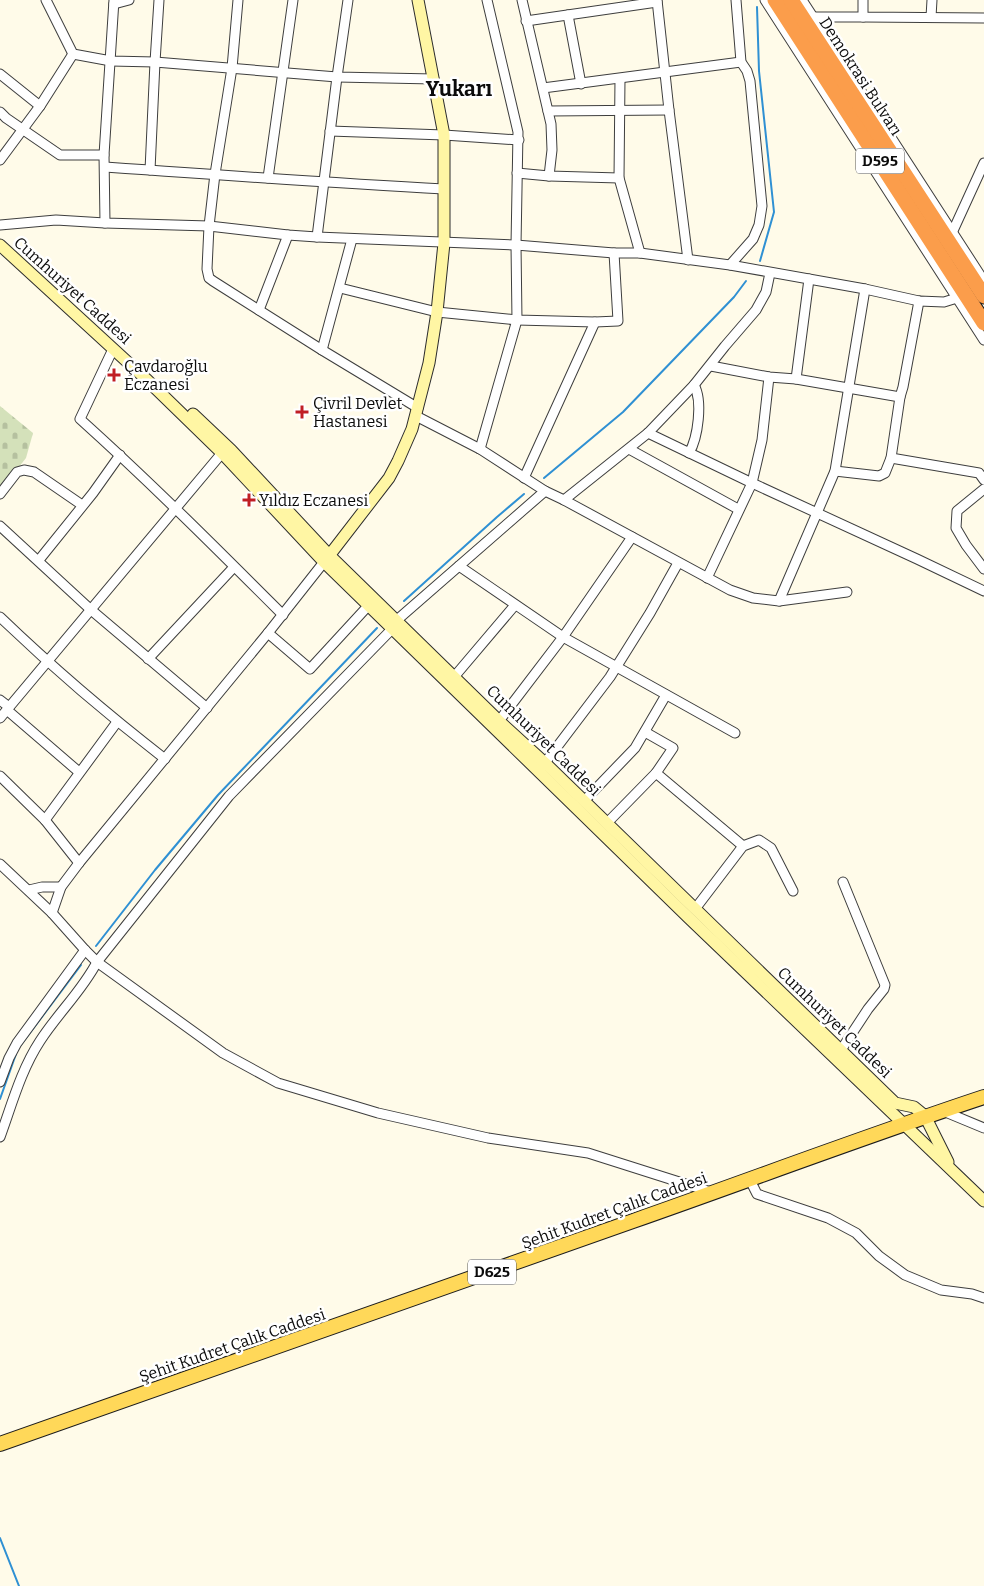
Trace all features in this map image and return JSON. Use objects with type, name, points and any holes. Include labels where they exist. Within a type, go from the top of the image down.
[{"type":"highway","name":"Demokrasi Bulvarı","points":[[775,0],[984,323]]},
{"type":"highway","name":"Demokrasi Bulvarı","points":[[791,0],[984,296]]},
{"type":"main road","points":[[327,559],[388,478],[404,447],[417,412],[429,363],[437,312],[444,243],[444,135],[418,0]]},
{"type":"main road","name":"Cumhuriyet Caddesi","points":[[0,246],[146,379],[327,559],[500,721],[682,912],[984,1201]]},
{"type":"main road","name":"Cumhuriyet Caddesi","points":[[146,379],[181,403],[231,450],[368,606],[395,624],[494,729],[584,801],[895,1103],[914,1107],[925,1116]]},
{"type":"main road","name":"Şehit Kudret Çalık Caddesi","points":[[0,1444],[714,1193],[925,1116],[984,1097]]},
{"type":"main road","points":[[925,1116],[953,1171]]},
{"type":"street","points":[[46,0],[73,54]]},
{"type":"street","points":[[105,223],[104,155],[114,2],[129,0]]},
{"type":"street","points":[[150,170],[154,62],[159,0]]},
{"type":"street","points":[[238,0],[232,68],[215,174],[209,226],[207,269],[209,278],[417,412],[480,449],[545,491],[707,578],[753,598],[779,601],[847,592]]},
{"type":"street","points":[[268,178],[293,0]]},
{"type":"street","points":[[317,237],[348,0]]},
{"type":"street","points":[[480,449],[517,320],[516,245],[519,140],[517,123],[487,0]]},
{"type":"street","points":[[522,0],[543,88],[552,136],[550,176]]},
{"type":"street","points":[[730,265],[753,239],[759,225],[762,206],[750,81],[741,62],[736,0]]},
{"type":"street","points":[[765,0],[984,340]]},
{"type":"street","points":[[802,0],[984,281]]},
{"type":"street","points":[[863,0],[863,17]]},
{"type":"street","points":[[932,0],[932,17]]},
{"type":"street","points":[[526,21],[657,1],[688,260]]},
{"type":"street","points":[[568,15],[581,84]]},
{"type":"street","points":[[813,17],[984,18]]},
{"type":"street","points":[[73,54],[111,61],[154,62],[337,77],[434,80]]},
{"type":"street","points":[[0,160],[40,106],[73,54]]},
{"type":"street","points":[[543,88],[741,62]]},
{"type":"street","points":[[0,74],[40,106]]},
{"type":"street","points":[[620,79],[619,178],[640,253]]},
{"type":"street","points":[[548,111],[669,110]]},
{"type":"street","points":[[0,112],[60,155],[104,155]]},
{"type":"street","points":[[330,131],[519,140]]},
{"type":"street","points":[[952,233],[984,163]]},
{"type":"street","points":[[105,167],[325,183],[444,189]]},
{"type":"street","points":[[517,173],[619,178]]},
{"type":"street","points":[[0,224],[56,220],[209,226],[317,237],[516,245],[614,253],[640,253],[730,265],[865,289],[919,301],[944,302],[957,298]]},
{"type":"street","points":[[260,310],[288,235]]},
{"type":"street","points":[[322,350],[352,239]]},
{"type":"street","points":[[340,288],[437,312],[517,320],[618,321],[614,253]]},
{"type":"street","points":[[564,500],[648,433],[694,386],[762,302],[770,273]]},
{"type":"street","points":[[796,379],[809,279]]},
{"type":"street","points":[[779,601],[835,471],[865,289]]},
{"type":"street","points":[[835,471],[879,476],[885,473],[891,458],[900,397],[919,301]]},
{"type":"street","points":[[524,478],[595,322]]},
{"type":"street","points":[[113,349],[80,420],[120,455],[175,508],[282,615]]},
{"type":"street","points":[[711,366],[900,397]]},
{"type":"street","points":[[707,578],[738,509],[752,483],[762,440],[769,377]]},
{"type":"street","points":[[689,453],[696,436],[699,399],[698,391],[694,386]]},
{"type":"street","points":[[648,433],[984,591]]},
{"type":"street","points":[[628,450],[738,509]]},
{"type":"street","points":[[0,718],[222,453]]},
{"type":"street","points":[[39,560],[93,493],[120,455]]},
{"type":"street","points":[[891,458],[979,473],[984,480]]},
{"type":"street","points":[[0,494],[17,472],[27,470],[34,472],[82,505]]},
{"type":"street","points":[[984,489],[957,511],[956,528],[984,569]]},
{"type":"street","points":[[0,1137],[29,1059],[46,1032],[85,983],[97,962],[229,796],[395,624],[545,491]]},
{"type":"street","points":[[0,526],[90,609],[207,708]]},
{"type":"street","points":[[500,721],[563,637],[632,537]]},
{"type":"street","points":[[52,913],[62,887],[79,863],[327,559]]},
{"type":"street","points":[[542,767],[610,677],[650,613],[678,563]]},
{"type":"street","points":[[459,566],[563,637],[735,733]]},
{"type":"street","points":[[148,659],[234,567]]},
{"type":"street","points":[[454,677],[516,605]]},
{"type":"street","points":[[268,633],[310,669],[368,606]]},
{"type":"street","points":[[0,617],[47,662],[117,722],[165,759]]},
{"type":"street","points":[[584,801],[636,748],[666,695]]},
{"type":"street","points":[[0,700],[79,772]]},
{"type":"street","points":[[45,820],[117,722]]},
{"type":"street","points":[[607,823],[656,773],[672,748],[645,732]]},
{"type":"street","points":[[656,773],[743,846]]},
{"type":"street","points":[[0,776],[45,820],[79,863]]},
{"type":"street","points":[[695,909],[743,846],[759,840],[771,848],[793,890]]},
{"type":"street","points":[[0,864],[52,913],[97,962],[223,1053],[278,1083],[378,1113],[488,1138],[588,1153],[714,1193]]},
{"type":"street","points":[[841,1050],[885,985],[843,882]]},
{"type":"street","points":[[29,890],[42,887],[62,887]]},
{"type":"street","points":[[0,1082],[17,1043],[85,950]]},
{"type":"street","points":[[942,1111],[984,1128]]},
{"type":"street","points":[[750,1180],[757,1194],[828,1218],[856,1233],[879,1256],[906,1275],[941,1290],[972,1294],[984,1298]]},
{"type":"green space","points":[[0,406],[33,433],[26,458],[0,491]]},
{"type":"waterway","points":[[757,7],[759,71],[774,212],[760,261]]},
{"type":"waterway","points":[[544,478],[623,412],[734,297],[746,281]]},
{"type":"waterway","points":[[404,601],[524,494]]},
{"type":"waterway","points":[[96,946],[155,870],[218,795],[377,628]]},
{"type":"waterway","points":[[20,1046],[81,965]]},
{"type":"waterway","points":[[0,1099],[16,1054]]},
{"type":"waterway","points":[[0,1538],[19,1586]]},
{"type":"place","name":"Çavdaroğlu Eczanesi","points":[[114,375]]},
{"type":"place","name":"Çivril Devlet Hastanesi","points":[[302,412]]},
{"type":"place","name":"Yıldız Eczanesi","points":[[249,500]]},
{"type":"district","name":"Yukarı","points":[[459,89]]}]
